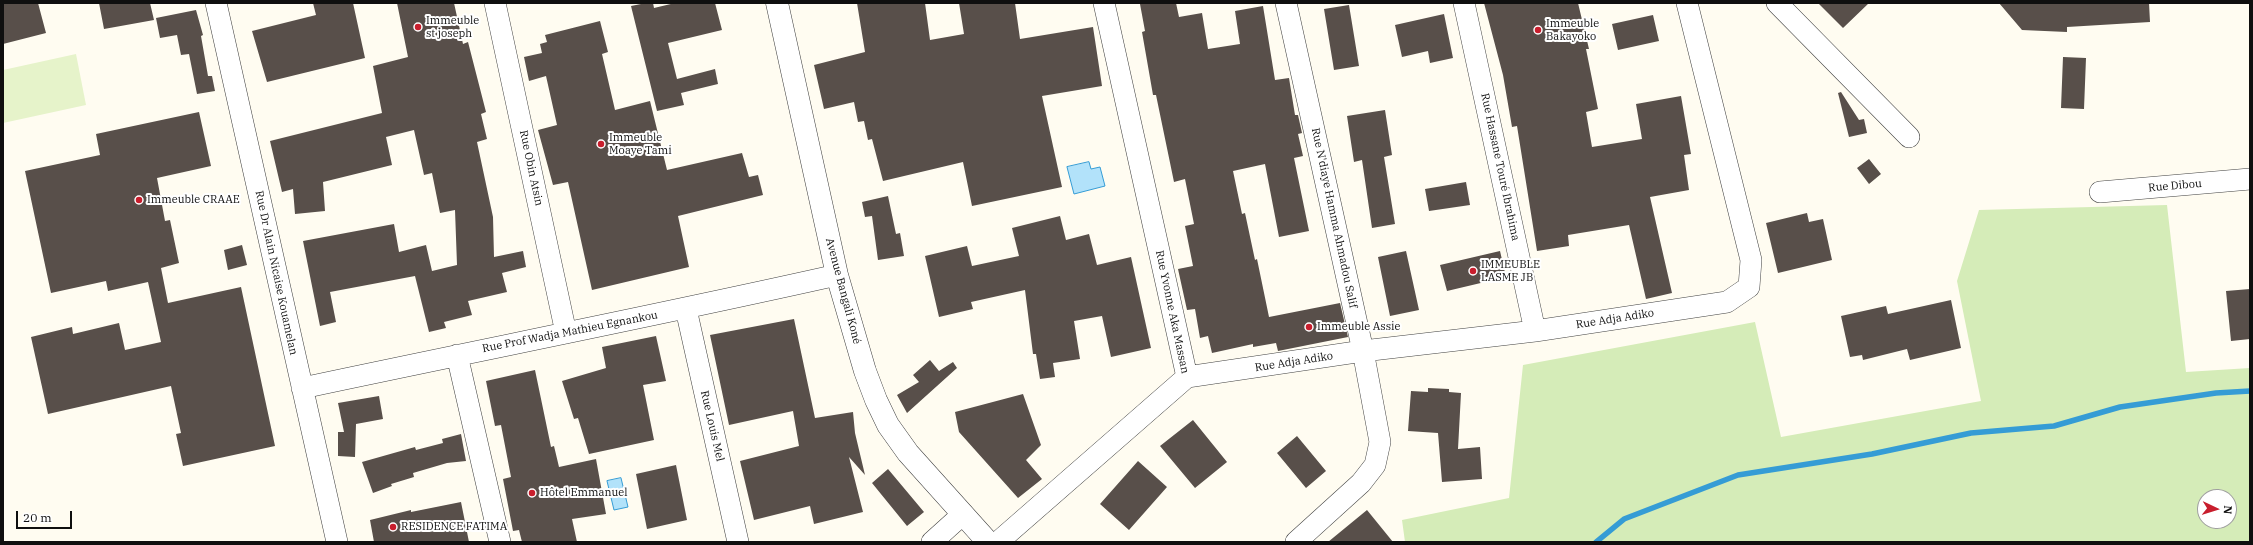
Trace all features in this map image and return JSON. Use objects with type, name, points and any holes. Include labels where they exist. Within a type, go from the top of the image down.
[{"type":"street","name":"Rue Dr Alain Nicaise Kouamelan","points":[[216,3],[337,542]]},
{"type":"street","name":"Rue Obin Atsin","points":[[495,3],[566,333]]},
{"type":"street","name":"Avenue Bangali Koné","points":[[777,3],[837,274],[864,371],[888,425],[908,452],[988,542]]},
{"type":"street","name":"Rue Yvonne Aka Massan","points":[[998,542],[1187,378],[1104,3]]},
{"type":"street","name":"Rue N'diaye Hamma Ahmadou Salif","points":[[1286,3],[1363,351],[1380,442],[1375,465],[1361,483],[1296,542]]},
{"type":"street","name":"Rue Hassane Touré Ibrahima","points":[[1464,3],[1535,331]]},
{"type":"street","name":"Rue Adja Adiko","points":[[1187,378],[1363,351],[1535,331],[1727,302],[1749,287],[1751,260],[1688,3]]},
{"type":"street","points":[[1777,3],[1909,137]]},
{"type":"street","name":"Rue Dibou","points":[[2100,192],[2250,179]]},
{"type":"street","name":"Rue Prof Wadja Mathieu Egnankou","points":[[302,388],[686,309],[837,274]]},
{"type":"street","name":"Rue Louis Mel","points":[[686,309],[738,542]]},
{"type":"street","points":[[457,355],[500,542]]},
{"type":"street","points":[[932,542],[963,514]]},
{"type":"green space","points":[[76,54],[86,105],[3,123],[3,70]]},
{"type":"green space","points":[[2167,205],[2186,372],[2250,368],[2250,542],[1405,542],[1402,520],[1509,498],[1523,365],[1755,322],[1781,437],[1981,401],[1957,281],[1979,210]]},
{"type":"water","points":[[1089,162],[1091,169],[1100,167],[1105,186],[1074,194],[1067,167]]},
{"type":"water","points":[[621,478],[628,507],[614,510],[607,481]]},
{"type":"building","points":[[3,3],[38,3],[46,33],[3,44]]},
{"type":"building","points":[[99,3],[150,3],[154,20],[104,29]]},
{"type":"building","points":[[313,3],[353,3],[365,58],[267,82],[252,31],[316,15]]},
{"type":"building","points":[[397,3],[454,3],[463,44],[468,42],[486,112],[481,114],[487,139],[477,142],[493,217],[494,257],[523,251],[526,267],[502,273],[507,292],[468,301],[472,315],[444,322],[446,328],[429,332],[415,276],[330,292],[336,322],[320,326],[303,241],[394,224],[399,252],[426,245],[432,271],[457,265],[455,210],[440,213],[432,173],[424,175],[414,130],[386,137],[392,165],[323,182],[325,211],[295,214],[293,189],[282,192],[270,141],[382,113],[373,66],[408,57]]},
{"type":"building","points":[[653,3],[654,8],[675,3],[715,3],[722,30],[668,43],[677,79],[715,69],[718,84],[681,93],[684,105],[657,111],[631,6]]},
{"type":"building","points":[[857,3],[925,3],[930,40],[964,34],[959,3],[1015,3],[1020,39],[1093,27],[1102,86],[1042,96],[1062,187],[972,206],[963,162],[883,181],[872,139],[868,140],[864,121],[858,122],[854,102],[824,109],[814,65],[865,52]]},
{"type":"building","points":[[1176,3],[1179,17],[1202,13],[1208,49],[1240,44],[1235,11],[1263,6],[1275,80],[1289,78],[1295,115],[1298,115],[1302,133],[1298,134],[1303,156],[1294,158],[1309,231],[1279,237],[1265,164],[1233,171],[1242,214],[1245,213],[1255,260],[1257,259],[1269,317],[1340,303],[1348,337],[1278,351],[1276,343],[1253,347],[1253,344],[1212,353],[1208,336],[1200,338],[1195,309],[1187,310],[1178,269],[1193,266],[1185,226],[1194,224],[1185,179],[1174,182],[1156,95],[1153,95],[1142,32],[1145,31],[1140,4]]},
{"type":"building","points":[[1484,3],[1578,3],[1589,49],[1586,49],[1598,109],[1586,112],[1592,147],[1642,139],[1636,104],[1681,96],[1691,154],[1684,155],[1689,190],[1650,197],[1672,293],[1646,299],[1629,225],[1568,235],[1569,246],[1537,251],[1517,126],[1512,127],[1503,75]]},
{"type":"building","points":[[1818,3],[1869,3],[1843,28]]},
{"type":"building","points":[[1999,3],[2149,3],[2150,22],[2067,27],[2067,32],[2022,30]]},
{"type":"building","points":[[1349,5],[1359,66],[1334,70],[1324,9]]},
{"type":"building","points":[[196,10],[203,35],[201,36],[208,76],[212,76],[215,91],[197,94],[189,54],[181,55],[177,35],[160,38],[156,18]]},
{"type":"building","points":[[1444,14],[1453,58],[1430,63],[1428,51],[1402,57],[1395,25]]},
{"type":"building","points":[[1653,15],[1659,41],[1618,50],[1612,24]]},
{"type":"building","points":[[600,21],[608,52],[602,54],[615,110],[650,101],[667,170],[742,153],[749,177],[758,175],[763,195],[678,216],[689,267],[592,290],[568,182],[553,185],[538,130],[557,125],[546,76],[529,81],[524,57],[542,53],[540,44],[547,42],[545,35]]},
{"type":"building","points":[[2063,57],[2086,58],[2084,109],[2061,108]]},
{"type":"building","points":[[1841,92],[1859,120],[1864,119],[1867,133],[1849,137],[1838,93]]},
{"type":"building","points":[[1385,110],[1392,155],[1384,157],[1395,224],[1372,228],[1362,160],[1354,162],[1347,116]]},
{"type":"building","points":[[199,112],[211,166],[157,178],[165,221],[170,220],[179,263],[161,268],[168,303],[241,287],[275,446],[183,466],[176,434],[181,433],[171,386],[48,414],[31,337],[72,327],[73,334],[119,323],[125,350],[161,342],[148,282],[108,291],[106,281],[51,293],[25,171],[100,155],[96,134]]},
{"type":"building","points":[[1869,159],[1881,174],[1869,184],[1857,168]]},
{"type":"building","points":[[1466,182],[1470,205],[1429,211],[1425,189]]},
{"type":"building","points":[[888,196],[896,234],[900,233],[904,256],[878,260],[872,216],[865,217],[862,202]]},
{"type":"building","points":[[1807,213],[1809,222],[1823,219],[1832,260],[1778,273],[1766,223]]},
{"type":"building","points":[[1060,216],[1066,240],[1089,234],[1097,265],[1131,257],[1151,348],[1111,357],[1102,316],[1074,321],[1080,359],[1053,363],[1055,377],[1040,379],[1036,354],[1033,354],[1025,290],[971,302],[973,309],[939,317],[925,256],[967,246],[972,266],[1019,256],[1012,228]]},
{"type":"building","points":[[242,245],[247,265],[228,270],[224,250]]},
{"type":"building","points":[[1406,251],[1419,310],[1390,316],[1378,257]]},
{"type":"building","name":"IMMEUBLE LASME JB","points":[[1500,251],[1506,277],[1447,291],[1440,265]]},
{"type":"building","points":[[2250,289],[2250,339],[2231,341],[2226,291]]},
{"type":"building","points":[[1951,300],[1961,348],[1910,360],[1907,349],[1863,360],[1862,355],[1850,357],[1841,316],[1886,306],[1888,314]]},
{"type":"building","points":[[794,319],[815,418],[853,412],[855,433],[865,475],[849,457],[863,512],[814,524],[810,506],[754,520],[740,461],[799,446],[793,411],[729,425],[710,335]]},
{"type":"building","points":[[656,336],[666,381],[643,385],[654,440],[589,454],[578,418],[574,419],[562,381],[606,368],[602,347]]},
{"type":"building","points":[[930,360],[939,371],[953,362],[957,368],[907,413],[897,395],[919,382],[913,375]]},
{"type":"building","points":[[535,370],[551,447],[554,446],[559,467],[596,459],[606,514],[572,519],[577,542],[522,542],[519,530],[513,531],[503,479],[511,477],[501,425],[495,426],[486,381]]},
{"type":"building","points":[[1428,388],[1449,389],[1449,392],[1461,393],[1458,449],[1480,447],[1482,479],[1442,482],[1438,433],[1408,431],[1411,391],[1428,392]]},
{"type":"building","points":[[1023,394],[1041,445],[1026,460],[1042,479],[1018,498],[959,432],[955,412]]},
{"type":"building","points":[[379,396],[383,419],[356,424],[355,457],[338,456],[338,432],[344,432],[338,403]]},
{"type":"building","points":[[1193,420],[1227,462],[1195,488],[1160,446]]},
{"type":"building","points":[[461,434],[466,461],[447,463],[413,473],[414,477],[391,484],[392,486],[373,493],[362,462],[415,447],[416,450],[443,443],[442,439]]},
{"type":"building","points":[[1297,436],[1326,471],[1306,488],[1277,453]]},
{"type":"building","points":[[1138,461],[1167,487],[1129,530],[1100,504]]},
{"type":"building","points":[[676,465],[687,520],[647,529],[636,474]]},
{"type":"building","points":[[888,469],[924,512],[907,526],[872,483]]},
{"type":"building","points":[[461,502],[469,542],[374,542],[370,520],[411,510],[411,512]]},
{"type":"building","points":[[1367,510],[1393,542],[1328,542]]},
{"type":"waterway","points":[[1596,542],[1624,519],[1738,475],[1872,454],[1971,433],[2054,426],[2120,407],[2216,393],[2250,391]]},
{"type":"place","name":"Immeuble st joseph","points":[[418,27]]},
{"type":"place","name":"Immeuble Bakayoko","points":[[1538,30]]},
{"type":"place","name":"Immeuble Moaye Tami","points":[[601,144]]},
{"type":"place","name":"Immeuble CRAAE","points":[[139,200]]},
{"type":"place","name":"IMMEUBLE LASME JB","points":[[1473,271]]},
{"type":"place","name":"Immeuble Assie","points":[[1309,327]]},
{"type":"place","name":"Hôtel Emmanuel","points":[[532,493]]},
{"type":"place","name":"RESIDENCE FATIMA","points":[[393,527]]}]
